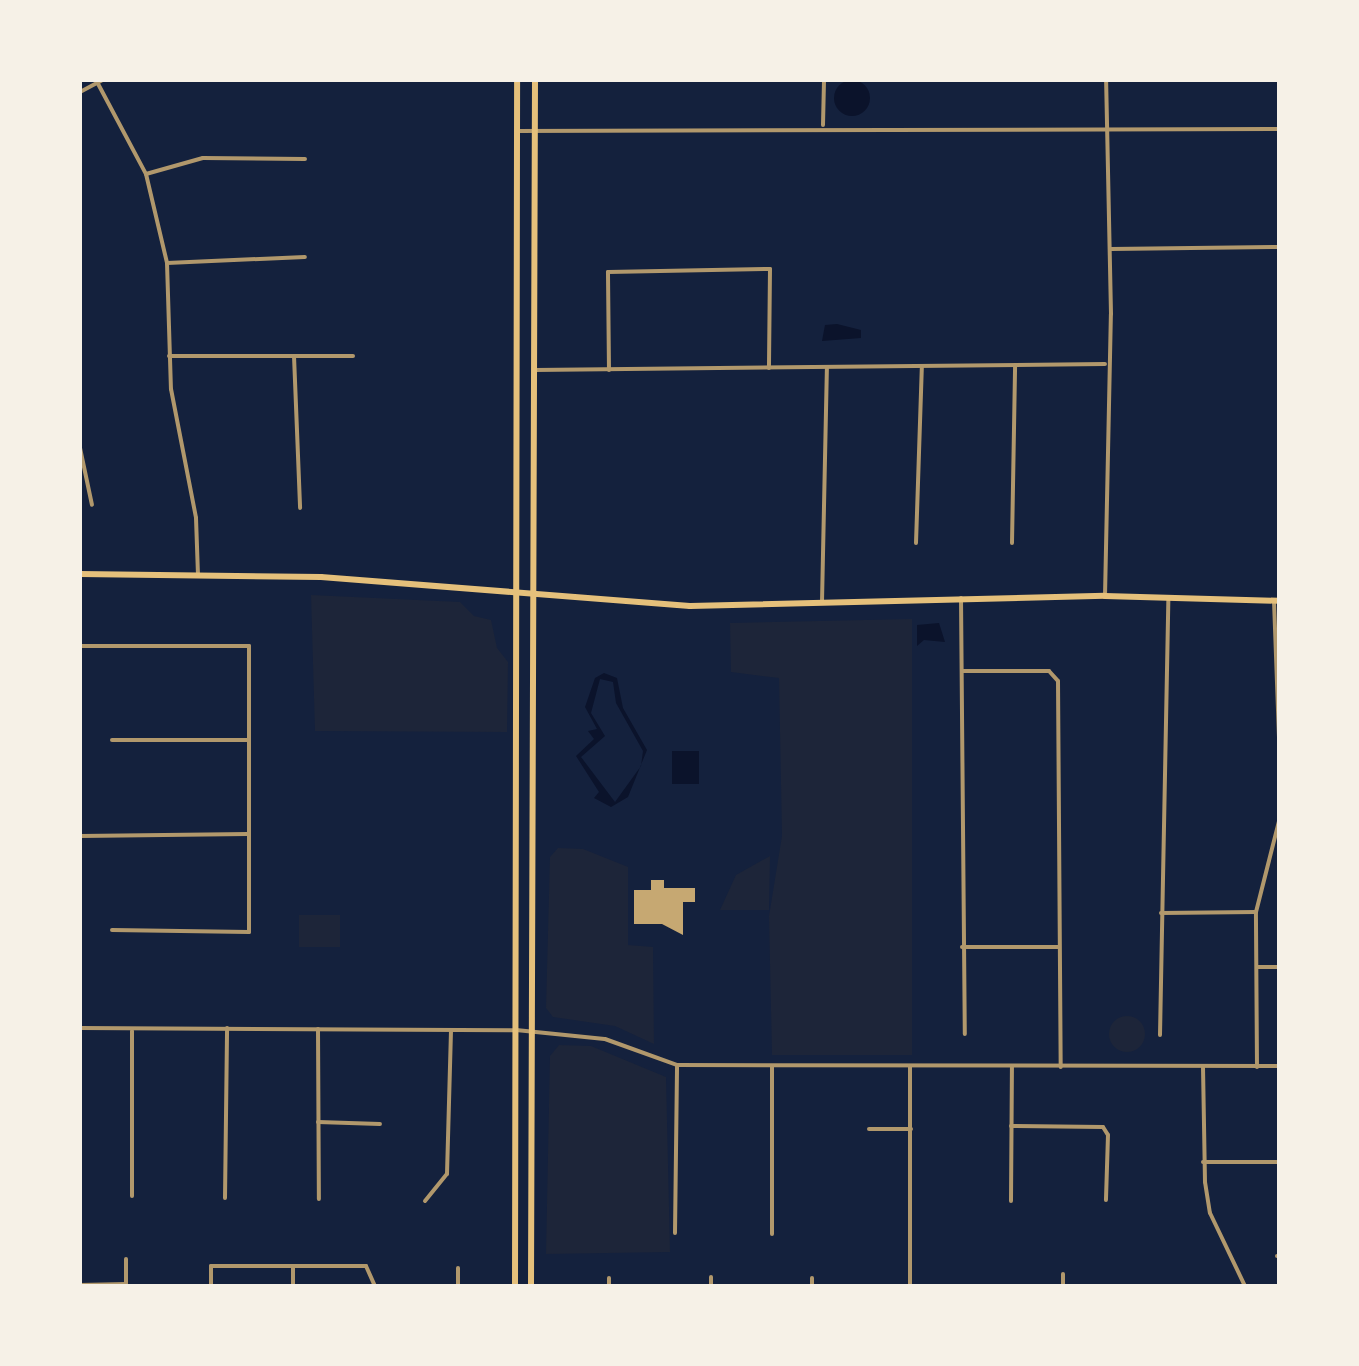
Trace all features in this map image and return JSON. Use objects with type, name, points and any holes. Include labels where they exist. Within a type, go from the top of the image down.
[{"type":"main road","points":[[515,1286],[517,80]]},
{"type":"main road","points":[[531,1286],[536,595],[534,80]]},
{"type":"main road","points":[[80,574],[198,574],[690,606],[1105,596],[1277,601]]},
{"type":"street","points":[[823,126],[824,80]]},
{"type":"street","points":[[1105,596],[1105,364],[1111,249],[1106,80]]},
{"type":"street","points":[[80,92],[99,81],[146,174],[167,263],[169,356],[196,518],[198,574]]},
{"type":"street","points":[[516,131],[823,126],[1279,128]]},
{"type":"street","points":[[146,174],[203,158],[304,159]]},
{"type":"street","points":[[1111,249],[1279,247]]},
{"type":"street","points":[[167,263],[305,257]]},
{"type":"street","points":[[609,370],[608,272],[770,269],[769,368]]},
{"type":"street","points":[[169,356],[354,356]]},
{"type":"street","points":[[294,356],[300,508]]},
{"type":"street","points":[[1012,544],[1015,364]]},
{"type":"street","points":[[535,370],[1105,364]]},
{"type":"street","points":[[916,543],[922,366]]},
{"type":"street","points":[[822,604],[827,368]]},
{"type":"street","points":[[80,448],[92,504]]},
{"type":"street","points":[[961,598],[965,1034]]},
{"type":"street","points":[[1160,1035],[1168,598]]},
{"type":"street","points":[[1277,601],[1279,740]]},
{"type":"street","points":[[80,646],[248,646],[249,932],[112,930]]},
{"type":"street","points":[[962,671],[1049,670],[1058,681],[1060,1067]]},
{"type":"street","points":[[112,740],[248,740]]},
{"type":"street","points":[[1257,1066],[1256,912],[1279,821]]},
{"type":"street","points":[[80,836],[248,834]]},
{"type":"street","points":[[1272,852],[1279,855]]},
{"type":"street","points":[[1160,913],[1256,912]]},
{"type":"street","points":[[962,947],[1060,947]]},
{"type":"street","points":[[1257,967],[1279,966]]},
{"type":"street","points":[[80,1028],[516,1030],[605,1039],[677,1065],[1279,1066]]},
{"type":"street","points":[[225,1198],[227,1028]]},
{"type":"street","points":[[132,1029],[132,1196]]},
{"type":"street","points":[[318,1029],[319,1200]]},
{"type":"street","points":[[425,1201],[447,1174],[451,1030]]},
{"type":"street","points":[[676,1233],[677,1065]]},
{"type":"street","points":[[772,1066],[772,1234]]},
{"type":"street","points":[[910,1066],[910,1286]]},
{"type":"street","points":[[1011,1202],[1012,1066]]},
{"type":"street","points":[[1204,1066],[1204,1162],[1210,1212],[1243,1285]]},
{"type":"street","points":[[318,1122],[380,1124]]},
{"type":"street","points":[[1011,1126],[1103,1127],[1108,1136],[1106,1200]]},
{"type":"street","points":[[869,1129],[911,1129]]},
{"type":"street","points":[[1204,1162],[1279,1162]]},
{"type":"street","points":[[80,1285],[126,1285],[126,1259]]},
{"type":"street","points":[[211,1286],[211,1266],[366,1266],[375,1276],[375,1286]]},
{"type":"street","points":[[292,1286],[293,1267]]},
{"type":"street","points":[[458,1268],[458,1286]]},
{"type":"street","points":[[1063,1274],[1063,1286]]},
{"type":"street","points":[[711,1277],[711,1286]]},
{"type":"street","points":[[609,1278],[609,1286]]},
{"type":"street","points":[[812,1278],[812,1286]]},
{"type":"shaded area","points":[[852,80],[865,85],[870,98],[865,111],[852,116],[839,111],[834,98],[839,85]]},
{"type":"shaded area","points":[[825,325],[861,330],[861,338],[822,341]]},
{"type":"shaded area","points":[[311,595],[460,602],[474,616],[491,620],[497,648],[508,662],[507,732],[315,731]]},
{"type":"shaded area","points":[[912,619],[912,1055],[772,1055],[769,916],[782,836],[779,678],[731,672],[730,623]]},
{"type":"shaded area","points":[[939,623],[945,642],[924,640],[917,646],[917,625]]},
{"type":"shaded area","points":[[604,673],[617,678],[623,708],[647,750],[641,764],[643,751],[616,703],[613,682],[600,679],[591,713],[605,736],[581,757],[615,802],[640,767],[628,797],[611,807],[594,798],[599,792],[576,756],[594,739],[588,731],[597,729],[585,707],[595,678]]},
{"type":"shaded area","points":[[672,751],[699,751],[699,784],[672,784]]},
{"type":"shaded area","points":[[558,848],[583,849],[628,867],[628,945],[653,947],[654,1044],[615,1026],[553,1017],[546,1008],[550,857]]},
{"type":"shaded area","points":[[770,856],[769,910],[720,910],[736,875]]},
{"type":"shaded area","points":[[299,915],[340,915],[340,947],[299,947]]},
{"type":"shaded area","points":[[1127,1016],[1140,1021],[1145,1034],[1140,1047],[1127,1052],[1114,1047],[1109,1034],[1114,1021]]},
{"type":"shaded area","points":[[559,1045],[591,1046],[666,1077],[670,1252],[546,1254],[550,1056]]},
{"type":"building","points":[[651,880],[664,880],[664,888],[695,888],[695,902],[683,902],[683,935],[662,924],[634,924],[634,890],[651,890]]}]
